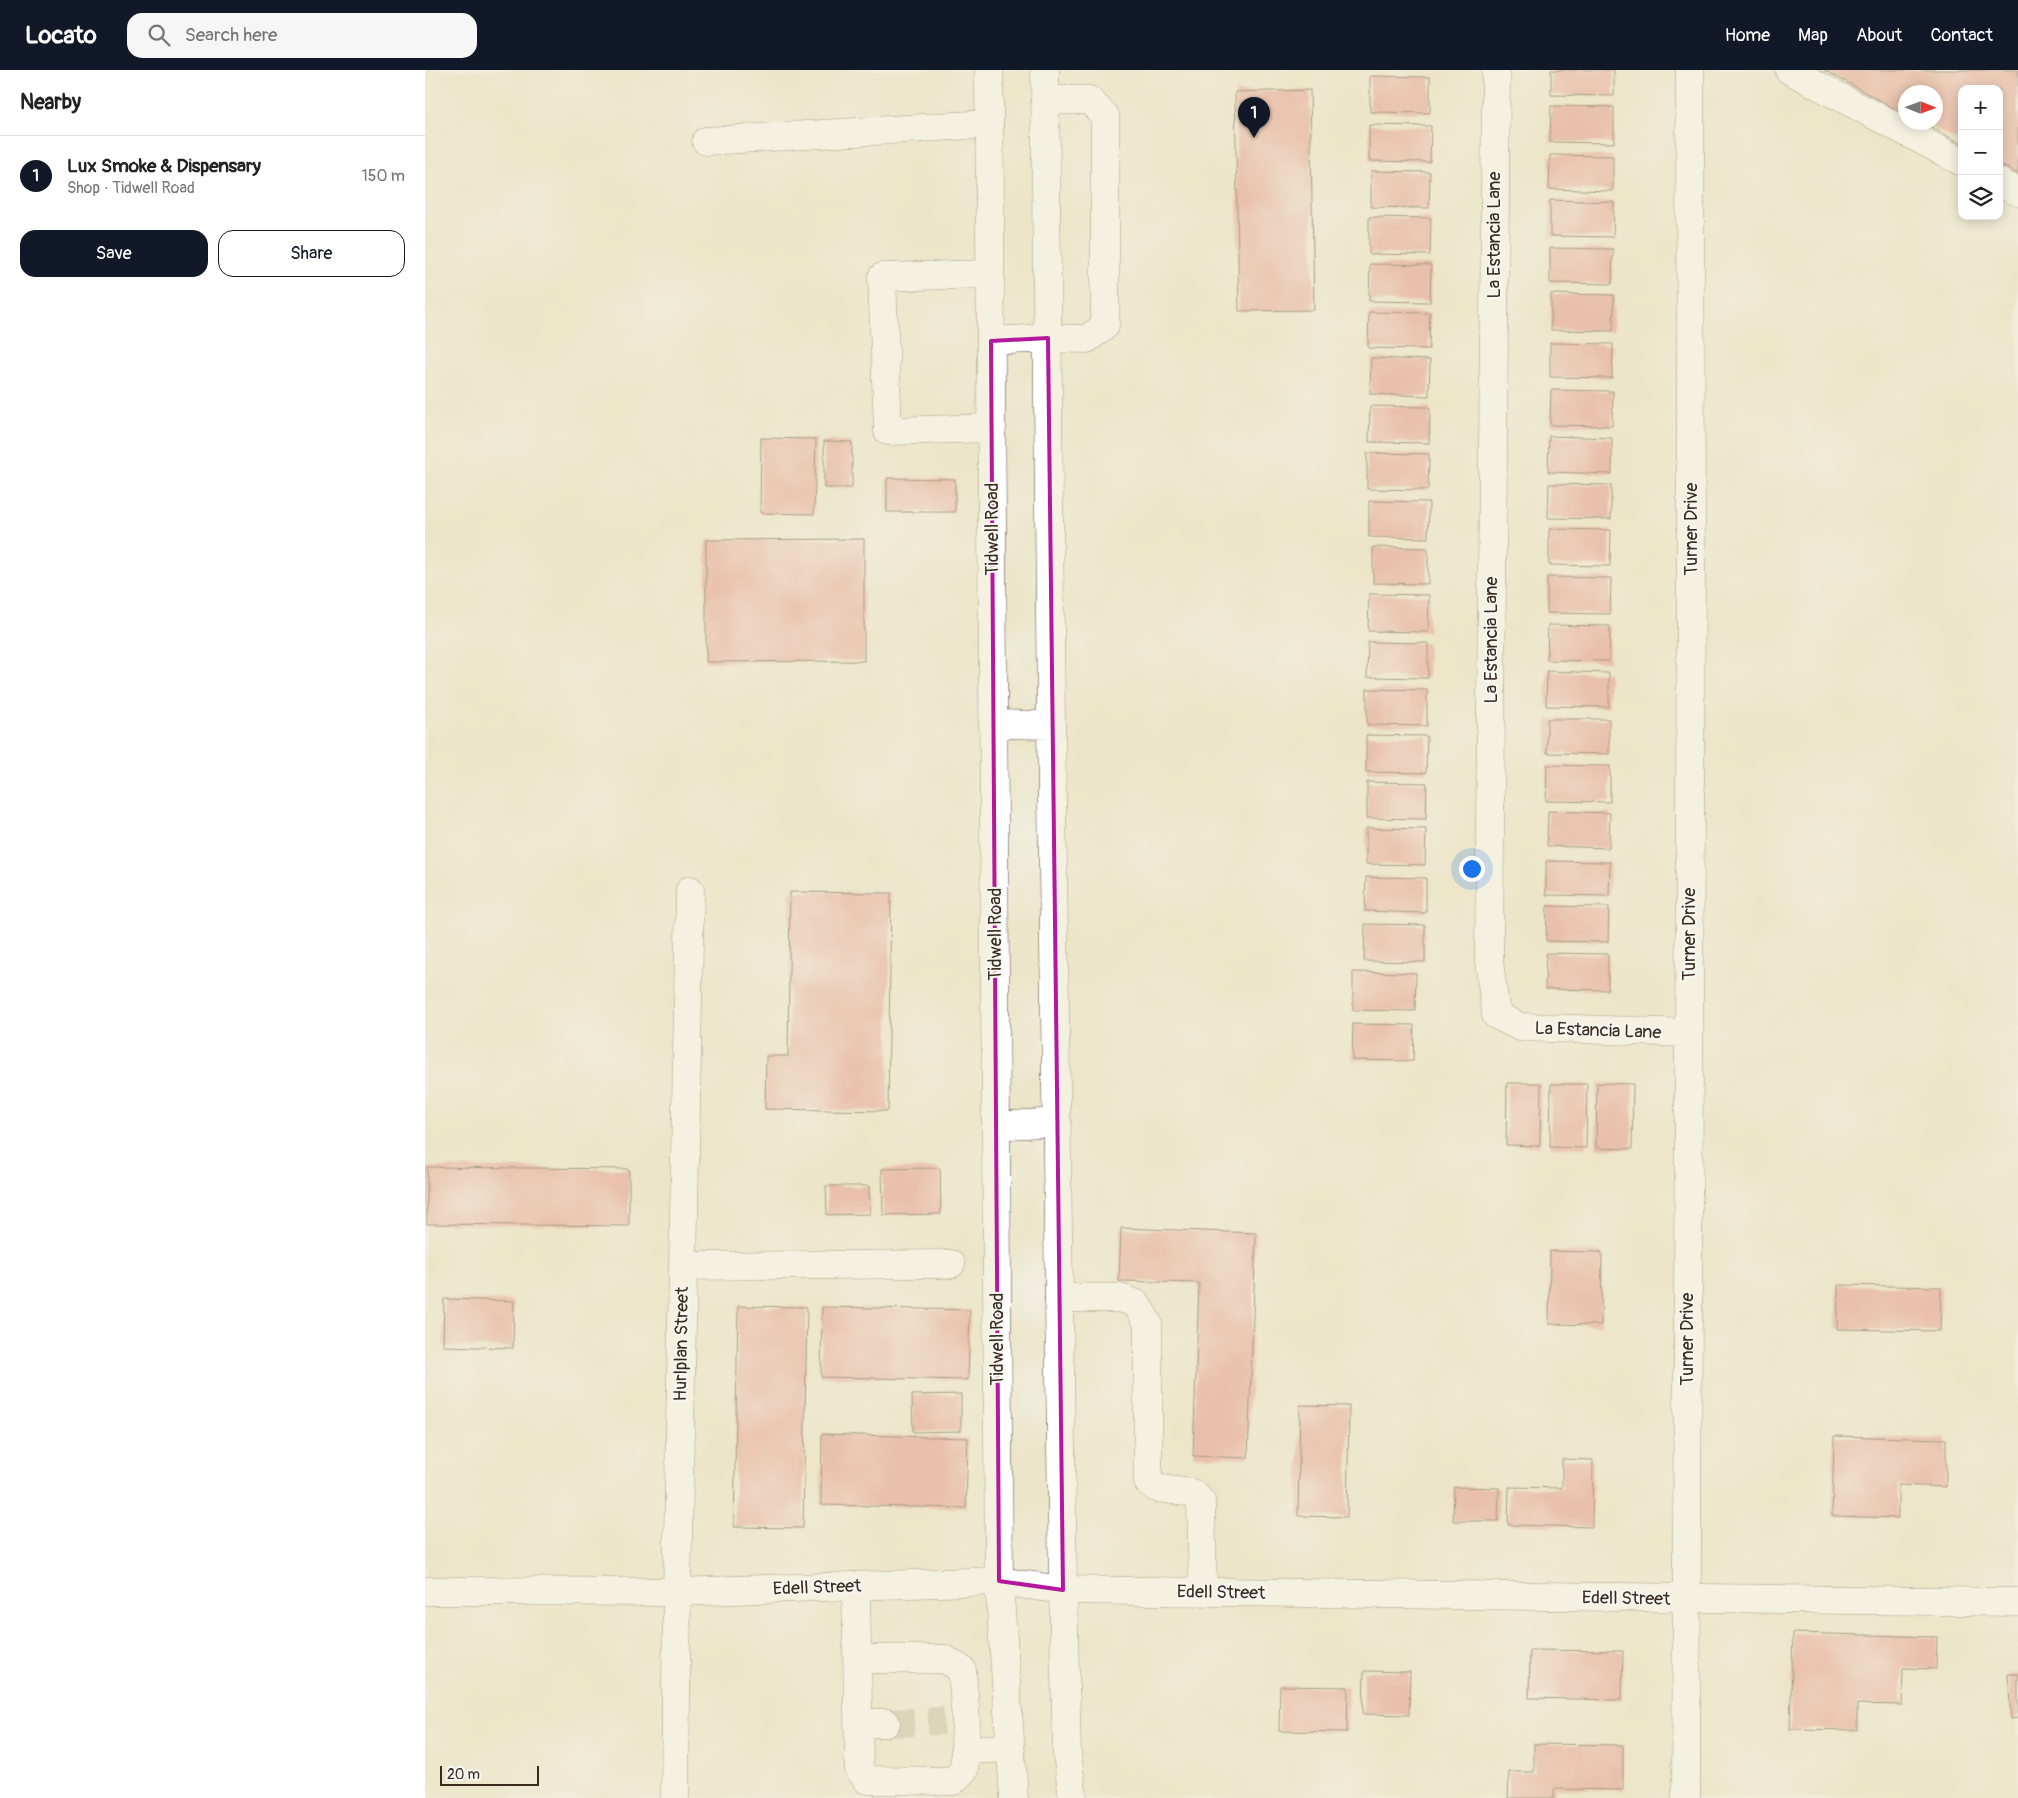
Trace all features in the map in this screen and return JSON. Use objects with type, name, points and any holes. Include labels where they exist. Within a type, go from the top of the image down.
[{"type":"street","name":"Tidwell Road","points":[[989,70],[999,1581],[1009,1748],[1015,1798]]},
{"type":"street","points":[[1045,70],[1051,725],[1063,1590],[1067,1754],[1073,1798]]},
{"type":"street","name":"La Estancia Lane","points":[[1496,70],[1489,961],[1496,1015],[1520,1027],[1688,1032]]},
{"type":"street","name":"Turner Drive","points":[[1686,1798],[1685,1599],[1691,571],[1690,70]]},
{"type":"street","points":[[1789,70],[1958,160]]},
{"type":"street","points":[[991,341],[1048,338],[1087,339],[1105,326],[1105,116],[1089,100],[1045,100]]},
{"type":"street","points":[[706,141],[989,124]]},
{"type":"street","points":[[2003,184],[2018,192]]},
{"type":"street","points":[[990,274],[881,277],[888,431],[991,428]]},
{"type":"street","points":[[993,724],[1051,725]]},
{"type":"street","name":"Hurlplan Street","points":[[675,1798],[690,890]]},
{"type":"street","points":[[996,1126],[1057,1122]]},
{"type":"street","points":[[683,1266],[951,1264]]},
{"type":"street","points":[[1059,1298],[1120,1298],[1137,1304],[1148,1322],[1148,1482],[1156,1488],[1192,1493],[1201,1501],[1203,1592]]},
{"type":"street","name":"Edell Street","points":[[425,1591],[677,1592],[999,1581],[1063,1590],[2018,1602]]},
{"type":"street","points":[[857,1586],[859,1769],[867,1780],[953,1781],[964,1770],[966,1750],[955,1721],[962,1670],[945,1659],[859,1659]]},
{"type":"street","points":[[859,1723],[886,1723]]},
{"type":"street","points":[[966,1750],[1009,1748]]},
{"type":"highlighted area","points":[[1048,338],[1063,1590],[999,1581],[991,341]]},
{"type":"building","points":[[1551,70],[1614,70],[1614,96],[1551,95]]},
{"type":"building","points":[[1824,70],[2018,70],[2018,174],[2003,166],[2003,85],[1958,85],[1958,142],[1937,130],[1943,130],[1943,85],[1898,85],[1898,110]]},
{"type":"building","points":[[1370,76],[1430,77],[1430,113],[1370,112]]},
{"type":"building","points":[[1310,90],[1314,310],[1239,311],[1235,92]]},
{"type":"building","points":[[1551,106],[1614,107],[1614,143],[1550,142]]},
{"type":"building","points":[[1369,125],[1431,126],[1430,162],[1369,161]]},
{"type":"building","points":[[1550,155],[1613,156],[1613,191],[1549,189]]},
{"type":"building","points":[[1371,171],[1430,172],[1429,208],[1371,207]]},
{"type":"building","points":[[1550,200],[1614,202],[1613,237],[1550,236]]},
{"type":"building","points":[[1369,217],[1431,218],[1430,255],[1369,254]]},
{"type":"building","points":[[1550,248],[1613,249],[1612,284],[1550,283]]},
{"type":"building","points":[[1370,264],[1431,265],[1430,302],[1369,301]]},
{"type":"building","points":[[1551,294],[1614,295],[1613,331],[1551,330]]},
{"type":"building","points":[[1369,312],[1430,313],[1429,349],[1368,348]]},
{"type":"building","points":[[1550,343],[1613,344],[1612,378],[1550,377]]},
{"type":"building","points":[[1371,358],[1430,360],[1429,396],[1370,394]]},
{"type":"building","points":[[1551,390],[1613,391],[1612,426],[1550,425]]},
{"type":"building","points":[[1370,406],[1430,407],[1429,443],[1369,442]]},
{"type":"building","points":[[1549,436],[1612,438],[1612,474],[1548,472]]},
{"type":"building","points":[[761,438],[816,439],[814,514],[760,513]]},
{"type":"building","points":[[824,441],[852,442],[852,488],[824,488]]},
{"type":"building","points":[[1367,453],[1429,454],[1428,490],[1367,489]]},
{"type":"building","points":[[887,478],[955,479],[955,512],[887,512]]},
{"type":"building","points":[[1549,484],[1611,485],[1611,519],[1548,518]]},
{"type":"building","points":[[1369,501],[1429,502],[1428,538],[1369,537]]},
{"type":"building","points":[[1549,529],[1611,530],[1610,566],[1549,565]]},
{"type":"building","points":[[864,539],[864,661],[706,662],[706,540]]},
{"type":"building","points":[[1373,547],[1428,548],[1428,584],[1373,583]]},
{"type":"building","points":[[1547,577],[1611,578],[1610,614],[1547,613]]},
{"type":"building","points":[[1369,594],[1429,595],[1428,632],[1368,631]]},
{"type":"building","points":[[1548,625],[1610,626],[1609,661],[1547,660]]},
{"type":"building","points":[[1368,642],[1428,643],[1428,678],[1367,677]]},
{"type":"building","points":[[1547,671],[1609,673],[1609,707],[1546,706]]},
{"type":"building","points":[[1367,689],[1427,690],[1427,726],[1367,725]]},
{"type":"building","points":[[1547,719],[1609,719],[1609,754],[1547,753]]},
{"type":"building","points":[[1366,735],[1427,736],[1426,773],[1366,772]]},
{"type":"building","points":[[1547,765],[1610,766],[1610,802],[1546,801]]},
{"type":"building","points":[[1367,782],[1427,783],[1426,819],[1367,818]]},
{"type":"building","points":[[1548,811],[1610,813],[1609,848],[1547,846]]},
{"type":"building","points":[[1366,828],[1426,829],[1425,865],[1366,864]]},
{"type":"building","points":[[1546,861],[1610,862],[1609,896],[1546,895]]},
{"type":"building","points":[[1366,877],[1426,878],[1426,913],[1365,911]]},
{"type":"building","points":[[790,892],[891,893],[888,1111],[765,1109],[766,1056],[788,1056]]},
{"type":"building","points":[[1547,906],[1609,907],[1608,942],[1546,941]]},
{"type":"building","points":[[1365,924],[1425,925],[1425,962],[1364,961]]},
{"type":"building","points":[[1546,953],[1608,954],[1608,990],[1545,989]]},
{"type":"building","points":[[1353,972],[1416,973],[1415,1011],[1353,1010]]},
{"type":"building","points":[[1353,1024],[1414,1025],[1413,1061],[1352,1060]]},
{"type":"building","points":[[1507,1083],[1541,1083],[1540,1146],[1506,1145]]},
{"type":"building","points":[[1597,1083],[1633,1084],[1632,1149],[1596,1148]]},
{"type":"building","points":[[1551,1084],[1587,1084],[1586,1148],[1550,1147]]},
{"type":"building","points":[[427,1167],[629,1169],[629,1226],[427,1224]]},
{"type":"building","points":[[940,1168],[941,1214],[883,1215],[882,1169]]},
{"type":"building","points":[[826,1186],[869,1186],[870,1214],[827,1215]]},
{"type":"building","points":[[1121,1228],[1256,1233],[1248,1458],[1193,1456],[1199,1283],[1119,1281]]},
{"type":"building","points":[[1550,1251],[1602,1252],[1601,1325],[1549,1324]]},
{"type":"building","points":[[1838,1285],[1941,1287],[1940,1331],[1837,1329]]},
{"type":"building","points":[[444,1299],[514,1301],[513,1348],[443,1346]]},
{"type":"building","points":[[738,1306],[807,1307],[803,1528],[734,1527]]},
{"type":"building","points":[[822,1307],[970,1310],[968,1380],[821,1377]]},
{"type":"building","points":[[961,1394],[961,1431],[913,1432],[912,1395]]},
{"type":"building","points":[[1300,1405],[1349,1406],[1347,1517],[1298,1516]]},
{"type":"building","points":[[822,1434],[968,1438],[966,1508],[821,1505]]},
{"type":"building","points":[[1834,1436],[1946,1439],[1946,1487],[1898,1485],[1898,1518],[1832,1516]]},
{"type":"building","points":[[1562,1459],[1593,1460],[1592,1527],[1508,1525],[1509,1487],[1562,1488]]},
{"type":"building","points":[[1454,1487],[1499,1488],[1498,1521],[1453,1521]]},
{"type":"building","points":[[1793,1633],[1937,1637],[1936,1669],[1903,1668],[1902,1705],[1857,1704],[1857,1730],[1790,1729]]},
{"type":"building","points":[[1530,1650],[1623,1651],[1622,1700],[1529,1698]]},
{"type":"building","points":[[1364,1671],[1410,1672],[1409,1715],[1363,1714]]},
{"type":"building","points":[[2008,1674],[2018,1674],[2018,1718],[2011,1719]]},
{"type":"building","points":[[1280,1686],[1348,1687],[1347,1732],[1279,1731]]},
{"type":"building","points":[[1534,1744],[1623,1745],[1623,1790],[1554,1789],[1554,1798],[1508,1798],[1509,1772],[1534,1772]]},
{"type":"tunnel","points":[[886,1723],[944,1721]]},
{"type":"place","name":"Lux Smoke & Dispensary","points":[[1254,138]]}]
